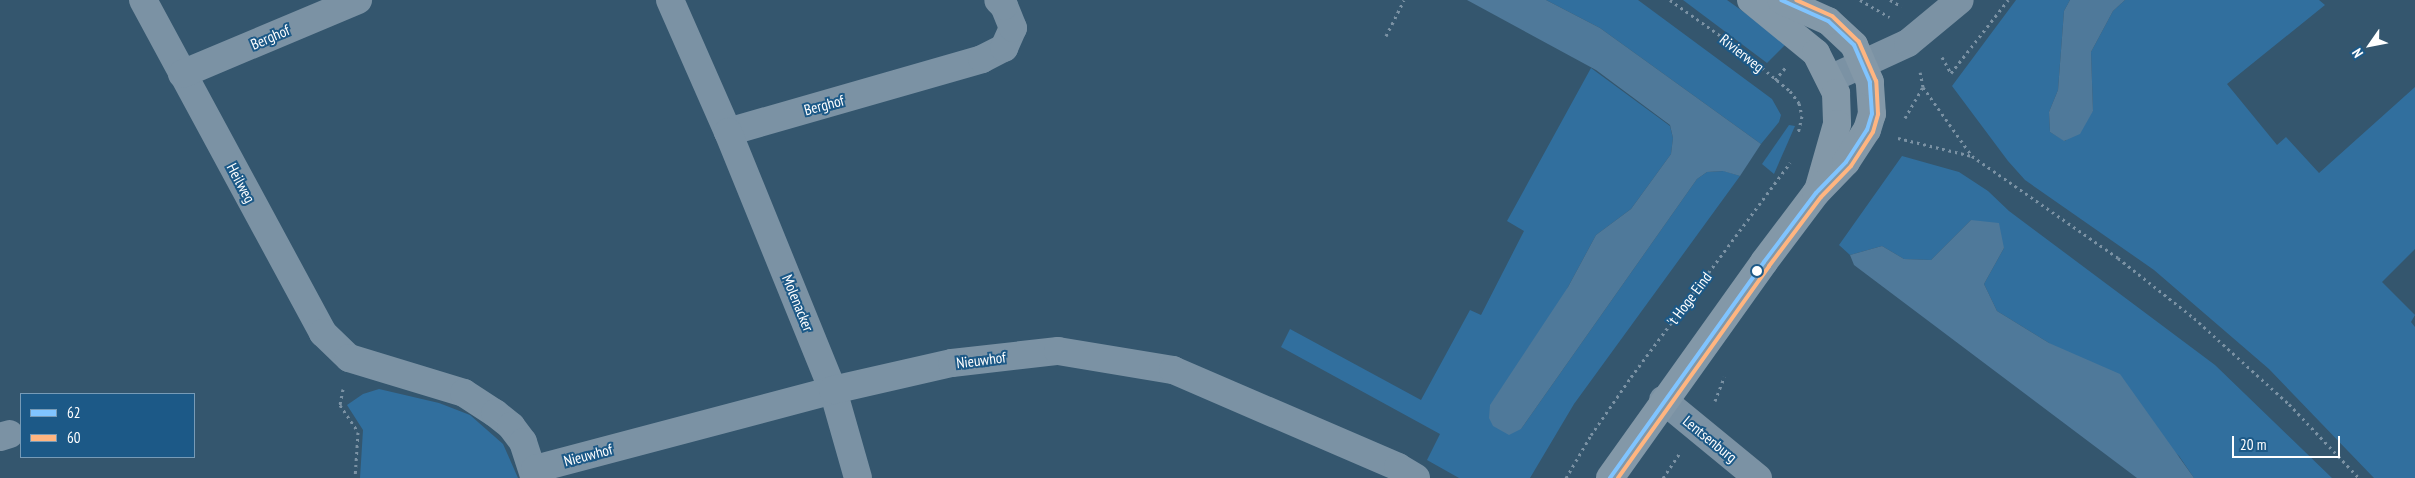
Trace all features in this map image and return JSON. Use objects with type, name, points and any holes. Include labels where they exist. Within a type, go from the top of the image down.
[{"type":"street","name":"Heilweg","points":[[143,0],[323,333],[349,358],[464,393],[511,426],[523,442],[535,473]]},
{"type":"street","name":"Berghof","points":[[182,74],[358,0]]},
{"type":"street","points":[[670,0],[728,132]]},
{"type":"street","name":"Berghof","points":[[728,132],[982,58],[1004,48],[1013,28],[1004,6],[998,0]]},
{"type":"street","points":[[1751,0],[1816,53],[1836,93],[1838,116],[1816,193]]},
{"type":"street","points":[[1610,478],[1663,400],[1816,193],[1846,162],[1867,130],[1872,99],[1864,66],[1854,45],[1828,21],[1781,0]]},
{"type":"street","points":[[1830,80],[1864,66],[1908,43],[1960,0]]},
{"type":"street","name":"Molenacker","points":[[728,132],[833,390],[858,478]]},
{"type":"street","name":"Nieuwhof","points":[[535,473],[833,390],[952,363],[1058,351],[1172,370],[1402,474]]},
{"type":"street","name":"Lentsenburg","points":[[1663,400],[1758,478]]},
{"type":"path","points":[[1386,36],[1404,0]]},
{"type":"path","name":"Rivierweg","points":[[1670,0],[1742,51],[1790,91],[1799,103],[1802,116],[1797,135]]},
{"type":"path","points":[[1923,86],[1972,156],[2118,258],[2194,318],[2289,404],[2360,478]]},
{"type":"path","name":"'t Hoge Eind","points":[[1566,478],[1631,377],[1790,163],[1792,154]]},
{"type":"path","points":[[349,358],[340,404],[358,432],[355,478]]},
{"type":"shaded area","points":[[1467,0],[1546,0],[1600,28],[1761,144],[1740,176],[1723,171],[1707,172],[1697,179],[1521,429],[1509,435],[1493,426],[1489,418],[1490,405],[1568,287],[1596,235],[1631,209],[1671,154],[1673,138],[1670,125],[1596,70]]},
{"type":"shaded area","points":[[1546,0],[1638,0],[1772,99],[1781,115],[1779,122],[1761,144],[1600,28]]},
{"type":"shaded area","points":[[1683,0],[1727,0],[1787,43],[1767,63]]},
{"type":"shaded area","points":[[2016,0],[2070,0],[2064,11],[2058,90],[2049,112],[2050,132],[2065,141],[2093,111],[2091,52],[2113,11],[2125,0],[2319,0],[2325,5],[2227,84],[2277,145],[2286,137],[2319,173],[2415,87],[2415,249],[2382,282],[2415,315],[2411,322],[2415,327],[2415,478],[2374,478],[2269,369],[2154,270],[2025,180],[2008,161],[1952,86]]},
{"type":"shaded area","points":[[2070,0],[2125,0],[2113,11],[2091,52],[2093,111],[2080,134],[2064,141],[2050,132],[2049,112],[2058,90],[2064,11]]},
{"type":"shaded area","points":[[1591,68],[1670,126],[1673,138],[1671,154],[1631,209],[1596,235],[1568,287],[1521,429],[1697,179],[1707,172],[1724,171],[1740,176],[1574,404],[1530,478],[1459,478],[1427,460],[1440,434],[1281,347],[1290,329],[1421,400],[1470,310],[1481,315],[1524,231],[1507,221]]},
{"type":"shaded area","points":[[1789,125],[1795,126],[1774,174],[1762,164]]},
{"type":"shaded area","points":[[1902,156],[1959,172],[1988,191],[2009,211],[2215,365],[2332,478],[2194,478],[2179,456],[2049,343],[1997,311],[1984,284],[2004,248],[1971,220],[1931,260],[1904,259],[1882,246],[1850,255],[1839,245]]},
{"type":"shaded area","points":[[1971,220],[1999,223],[2004,248],[1984,284],[1997,311],[2049,343],[2120,374],[2194,478],[2137,478],[1854,265],[1850,255],[1882,246],[1904,259],[1931,260]]},
{"type":"shaded area","points":[[379,389],[439,403],[470,415],[503,444],[518,478],[360,478],[363,430],[347,405],[363,394]]},
{"type":"transit line","name":"62","points":[[1610,478],[1764,262],[1816,193],[1846,162],[1867,130],[1872,114],[1870,82],[1854,45],[1828,21],[1781,0]]},
{"type":"transit line","name":"60","points":[[1618,478],[1769,266],[1821,197],[1851,166],[1873,132],[1878,114],[1876,81],[1859,42],[1832,16],[1796,0]]}]
